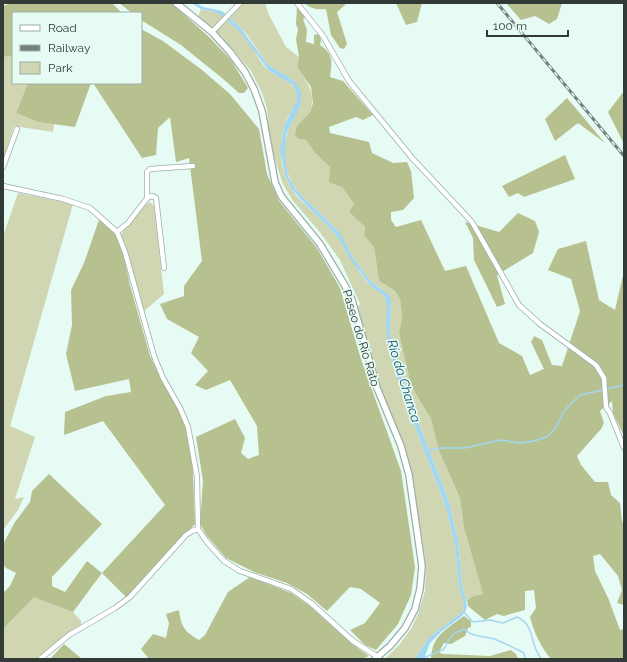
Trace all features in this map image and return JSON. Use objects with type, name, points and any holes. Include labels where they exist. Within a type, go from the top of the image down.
[{"type":"street","name":"Paseo do Río Rato","points":[[176,3],[214,30],[245,72],[254,89],[262,111],[275,182],[281,196],[320,244],[334,265],[352,300],[377,388],[401,446],[409,475],[422,566],[420,589],[415,609],[405,628],[390,646],[376,658]]},
{"type":"street","points":[[297,3],[323,36],[349,81],[413,159],[472,222],[519,305],[540,324],[596,365],[604,378],[606,407],[610,413],[624,448]]},
{"type":"street","points":[[214,30],[238,5]]},
{"type":"street","points":[[3,167],[17,129]]},
{"type":"street","points":[[147,199],[147,172],[150,169],[193,166]]},
{"type":"street","points":[[3,186],[63,199],[90,208],[117,232],[125,252],[154,356],[188,427],[197,477],[198,530],[224,561],[240,571],[291,589],[311,603],[353,641],[376,658]]},
{"type":"street","points":[[117,232],[128,223],[147,199],[153,196],[156,198],[164,268]]},
{"type":"street","points":[[40,659],[69,635],[115,608],[130,597],[186,535],[192,531],[198,530]]},
{"type":"green space","points":[[12,3],[112,3],[121,12],[12,12],[12,56],[3,57],[3,6]]},
{"type":"green space","points":[[119,3],[171,3],[208,36],[231,60],[248,88],[244,93],[239,93],[181,45],[142,21],[142,12],[131,12]]},
{"type":"green space","points":[[243,3],[265,3],[269,15],[286,47],[299,57],[297,67],[310,88],[312,105],[309,113],[297,126],[299,139],[306,140],[315,153],[330,167],[354,204],[349,212],[365,227],[364,236],[374,247],[379,281],[395,291],[400,299],[402,317],[399,333],[411,386],[431,419],[439,451],[460,498],[464,528],[483,594],[473,596],[466,600],[462,586],[458,542],[449,502],[409,399],[393,349],[390,333],[391,300],[367,277],[333,226],[305,198],[291,181],[285,160],[285,146],[289,128],[301,100],[290,78],[268,65],[248,36],[230,18]]},
{"type":"green space","points":[[304,3],[348,3],[337,12],[347,44],[344,49],[340,48],[331,35],[326,9],[315,9]]},
{"type":"green space","points":[[396,3],[422,3],[417,22],[406,25]]},
{"type":"green space","points":[[506,3],[562,3],[557,19],[549,24],[535,16],[521,20]]},
{"type":"green space","points":[[297,7],[306,17],[303,19],[307,30],[306,42],[314,44],[314,35],[319,34],[321,40],[320,45],[325,48],[330,55],[330,77],[343,81],[373,115],[363,120],[356,117],[329,127],[330,133],[369,142],[372,153],[393,163],[407,162],[411,171],[414,198],[403,210],[391,212],[391,220],[396,227],[421,220],[445,271],[466,266],[499,343],[522,356],[530,375],[544,369],[531,342],[534,336],[542,340],[552,365],[562,366],[580,311],[571,279],[548,270],[558,249],[586,241],[599,300],[615,310],[624,271],[624,436],[613,413],[612,401],[600,411],[604,423],[601,429],[577,456],[581,465],[595,482],[608,482],[611,495],[620,503],[622,521],[624,524],[624,605],[617,603],[622,590],[618,576],[600,554],[593,556],[595,571],[609,600],[620,630],[624,629],[624,659],[551,659],[538,640],[530,617],[536,608],[534,590],[525,591],[525,610],[504,616],[497,614],[485,620],[468,606],[467,600],[473,596],[483,594],[464,528],[460,498],[439,451],[431,419],[411,386],[399,333],[402,317],[400,299],[395,291],[379,281],[374,247],[364,236],[365,227],[349,212],[354,204],[342,187],[329,182],[330,167],[315,153],[306,140],[299,139],[295,135],[297,126],[310,112],[313,103],[311,87],[297,67],[299,57],[296,39],[298,30],[296,24]]},
{"type":"green space","points":[[201,9],[212,11],[224,16],[244,36],[266,68],[293,85],[297,94],[297,101],[284,127],[281,144],[282,162],[286,178],[298,198],[335,234],[366,281],[381,293],[387,302],[389,347],[392,361],[412,419],[446,507],[455,545],[459,586],[464,608],[462,612],[429,638],[415,659],[385,659],[399,645],[411,629],[418,614],[425,591],[426,565],[408,457],[377,379],[358,307],[360,304],[340,260],[319,231],[293,201],[282,182],[270,143],[267,109],[262,93],[251,71],[221,35],[198,17]]},
{"type":"green space","points":[[142,30],[163,41],[202,70],[230,94],[259,129],[267,174],[279,201],[317,248],[340,288],[360,356],[401,471],[415,567],[411,595],[398,624],[376,650],[365,645],[350,630],[365,623],[380,603],[361,589],[350,587],[327,611],[307,594],[287,583],[254,572],[226,558],[207,536],[200,524],[203,481],[196,437],[235,419],[245,438],[241,453],[248,459],[259,455],[257,426],[230,380],[206,390],[195,385],[208,371],[191,353],[199,337],[167,319],[160,304],[184,296],[184,286],[202,261],[189,158],[176,162],[170,117],[158,128],[156,155],[142,158],[94,84],[142,84]]},
{"type":"green space","points":[[12,56],[12,84],[28,84],[16,113],[38,122],[54,124],[53,132],[14,126],[3,160],[3,57]]},
{"type":"green space","points":[[28,84],[91,84],[75,127],[38,122],[16,113]]},
{"type":"green space","points":[[624,91],[624,144],[608,112]]},
{"type":"green space","points":[[567,98],[605,143],[578,123],[555,141],[545,119]]},
{"type":"green space","points":[[565,155],[575,179],[524,197],[518,193],[509,197],[502,186]]},
{"type":"green space","points":[[18,193],[73,204],[10,426],[35,437],[15,499],[24,497],[18,510],[3,530],[3,236]]},
{"type":"green space","points":[[150,202],[154,206],[164,294],[143,312],[129,256],[121,235],[139,211]]},
{"type":"green space","points":[[518,213],[535,221],[539,232],[533,253],[497,275],[505,304],[497,307],[474,260],[473,238],[465,222],[499,232]]},
{"type":"green space","points":[[99,220],[120,238],[130,285],[150,356],[184,420],[192,450],[195,524],[126,597],[102,573],[165,505],[103,421],[64,435],[65,412],[106,396],[131,392],[129,379],[75,391],[66,354],[72,325],[71,290],[84,263]]},
{"type":"green space","points":[[49,474],[102,524],[52,577],[52,586],[65,592],[87,561],[102,573],[73,612],[34,597],[3,629],[3,593],[10,586],[16,573],[6,568],[3,564],[3,544],[15,522],[30,502],[32,491]]},
{"type":"green space","points":[[250,577],[291,593],[311,607],[352,644],[369,656],[362,659],[149,659],[141,649],[153,634],[166,638],[169,623],[166,614],[179,610],[184,628],[199,640],[205,635],[228,592]]},
{"type":"green space","points":[[34,596],[73,612],[81,621],[81,625],[62,638],[39,659],[3,659],[3,629]]},
{"type":"green space","points":[[464,616],[471,621],[471,627],[468,628],[465,636],[451,644],[444,643],[440,653],[490,656],[511,650],[516,654],[518,659],[431,659],[434,644],[437,638],[446,629]]},
{"type":"green space","points":[[64,644],[82,659],[50,659]]},
{"type":"water","points":[[191,3],[196,3],[203,7],[222,11],[240,27],[268,65],[296,83],[301,92],[301,100],[300,106],[286,135],[285,157],[288,176],[295,188],[305,199],[340,233],[352,256],[367,277],[390,296],[390,333],[393,349],[409,399],[449,502],[458,542],[462,586],[467,607],[461,617],[442,631],[430,643],[425,656],[426,659],[415,659],[429,638],[462,612],[464,608],[459,586],[455,545],[446,507],[412,419],[392,361],[386,326],[387,306],[385,297],[373,288],[366,280],[351,260],[339,239],[291,188],[285,175],[280,150],[284,127],[297,101],[297,94],[293,85],[268,70],[242,34],[223,16],[215,12],[201,9]]},
{"type":"waterway","points":[[606,389],[624,385]]},
{"type":"waterway","points":[[427,451],[440,448],[465,448],[500,440],[519,443],[547,437],[557,426],[563,412],[580,395],[603,390]]},
{"type":"waterway","points":[[464,612],[473,622],[490,620],[503,623],[517,617],[521,619],[525,622],[529,629],[535,648],[541,659]]},
{"type":"waterway","points":[[421,659],[444,649],[450,638],[455,633],[464,629],[474,635],[494,639],[524,653],[525,659]]},
{"type":"railway","points":[[497,3],[624,156]]},
{"type":"water label","name":"Río da Chanca","points":[[404,381]]}]
